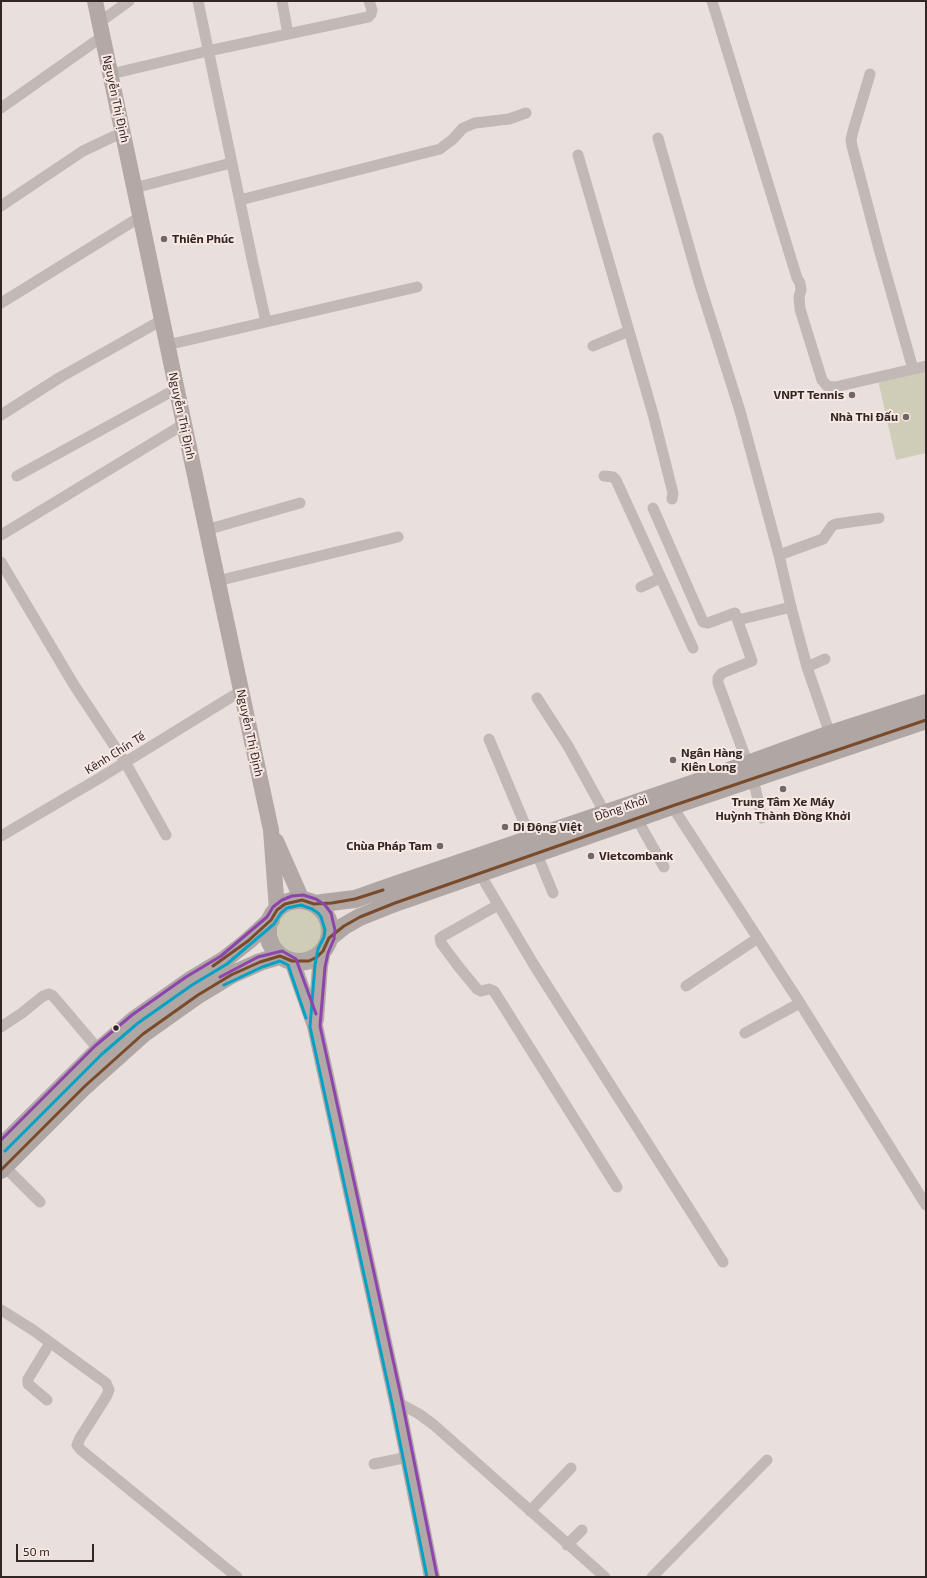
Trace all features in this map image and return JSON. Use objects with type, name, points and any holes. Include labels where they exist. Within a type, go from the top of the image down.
[{"type":"main road","name":"Nguyễn Thị Định","points":[[95,1],[176,389],[271,830],[274,915]]},
{"type":"main road","name":"Đồng Khởi","points":[[308,902],[355,899],[534,846],[637,819],[672,806],[830,734],[926,703]]},
{"type":"main road","name":"Đồng Khởi","points":[[326,944],[344,926],[360,917],[395,903],[480,874],[534,846],[605,813],[926,720]]},
{"type":"main road","name":"Nguyễn Thị Định","points":[[271,830],[308,902]]},
{"type":"main road","points":[[3,1168],[85,1086],[224,960],[248,941],[284,904],[293,901],[308,902],[326,915],[330,930],[320,966],[315,1026]]},
{"type":"main road","points":[[274,915],[269,935],[275,950],[286,958],[300,962],[309,961],[317,957],[326,944]]},
{"type":"main road","points":[[1,1147],[99,1050],[135,1020],[194,988],[231,975],[260,962],[286,958]]},
{"type":"main road","points":[[286,958],[315,1026],[397,1402],[432,1577]]},
{"type":"street","points":[[1,108],[101,29],[129,1]]},
{"type":"street","points":[[198,1],[266,322]]},
{"type":"street","points":[[282,1],[288,34]]},
{"type":"street","points":[[111,74],[208,51],[368,17],[372,10],[370,1]]},
{"type":"street","points":[[712,1],[801,290],[799,297],[800,309],[822,380],[827,386],[835,387],[926,366]]},
{"type":"street","points":[[870,74],[853,131],[852,146],[913,369]]},
{"type":"street","points":[[240,200],[440,149],[453,140],[464,128],[475,123],[509,119],[526,113]]},
{"type":"street","points":[[1,206],[84,151],[123,132]]},
{"type":"street","points":[[658,138],[699,282],[751,448],[807,667],[830,734]]},
{"type":"street","points":[[578,155],[629,331],[673,493],[672,499]]},
{"type":"street","points":[[134,188],[232,163]]},
{"type":"street","points":[[1,303],[140,217]]},
{"type":"street","points":[[167,345],[417,287]]},
{"type":"street","points":[[1,415],[59,378],[162,320]]},
{"type":"street","points":[[592,346],[629,331]]},
{"type":"street","points":[[17,476],[176,389]]},
{"type":"street","points":[[1,535],[184,424]]},
{"type":"street","points":[[604,476],[613,477],[616,480],[693,648]]},
{"type":"street","points":[[206,530],[300,503]]},
{"type":"street","points":[[653,508],[702,622],[708,623],[734,613],[738,620],[752,660],[722,673],[718,678],[718,683],[751,771],[762,818]]},
{"type":"street","points":[[779,555],[823,539],[832,526],[836,524],[879,518]]},
{"type":"street","points":[[217,581],[398,537]]},
{"type":"street","points":[[1,562],[74,686],[125,762],[166,835]]},
{"type":"street","points":[[641,586],[660,578]]},
{"type":"street","points":[[738,620],[791,607]]},
{"type":"street","points":[[807,667],[825,659]]},
{"type":"street","name":"Kênh Chín Tế","points":[[1,836],[241,691]]},
{"type":"street","points":[[537,698],[568,746],[605,813]]},
{"type":"street","points":[[489,739],[553,893]]},
{"type":"street","points":[[672,806],[800,1003],[926,1205]]},
{"type":"street","points":[[637,819],[664,867]]},
{"type":"street","points":[[480,874],[534,965],[723,1262]]},
{"type":"street","points":[[498,905],[443,936],[440,938],[441,943],[477,990],[481,991],[489,989],[494,991],[617,1187]]},
{"type":"street","points":[[686,986],[758,938]]},
{"type":"street","points":[[1,1027],[22,1013],[43,996],[49,994],[53,996],[99,1050]]},
{"type":"street","points":[[744,1034],[800,1003]]},
{"type":"street","points":[[3,1168],[40,1202]]},
{"type":"street","points":[[1,1310],[50,1343],[106,1384],[109,1390],[77,1445],[104,1469],[237,1577]]},
{"type":"street","points":[[47,1400],[28,1384],[28,1379],[50,1343]]},
{"type":"street","points":[[397,1402],[434,1424],[567,1545],[605,1577]]},
{"type":"street","points":[[374,1464],[408,1457]]},
{"type":"street","points":[[652,1577],[767,1460]]},
{"type":"street","points":[[530,1511],[571,1468]]},
{"type":"street","points":[[567,1545],[582,1530]]},
{"type":"shaded area","name":"Nhà Thi Đấu","points":[[926,370],[926,453],[896,460],[878,380]]},
{"type":"shaded area","points":[[300,908],[313,912],[319,918],[323,931],[319,944],[313,950],[300,954],[287,950],[281,944],[277,931],[281,918],[287,912]]},
{"type":"transit line","points":[[1,1170],[85,1086],[143,1034],[198,995],[231,975],[260,962],[280,956],[292,961],[309,961],[317,957],[323,951],[329,938],[344,926],[360,917],[395,903],[672,806],[926,720]]},
{"type":"transit line","points":[[213,966],[248,941],[271,920],[277,910],[285,904],[302,900],[314,904],[332,903],[355,899],[383,890]]},
{"type":"transit line","points":[[1,1140],[95,1046],[132,1015],[186,977],[221,956],[267,917],[273,907],[282,900],[292,896],[303,895],[316,899],[325,905],[331,913],[335,930],[334,939],[328,953],[325,967],[320,1026],[402,1401],[437,1576]]},
{"type":"transit line","points":[[5,1151],[102,1054],[138,1023],[192,985],[227,964],[274,924],[281,913],[287,908],[301,905],[318,913],[321,917],[325,930],[324,937],[318,949],[315,965],[310,1027],[392,1403],[427,1577]]},
{"type":"transit line","points":[[220,977],[258,957],[282,951],[296,959],[316,1014]]},
{"type":"transit line","points":[[224,985],[262,967],[280,961],[288,965],[306,1018]]},
{"type":"place","name":"Thiên Phúc","points":[[164,239]]},
{"type":"place","name":"VNPT Tennis","points":[[852,395]]},
{"type":"place","name":"Nhà Thi Đấu","points":[[906,417]]},
{"type":"place","name":"Ngân Hàng Kiên Long","points":[[673,760]]},
{"type":"place","name":"Trung Tâm Xe Máy Huỳnh Thành Đồng Khởi","points":[[783,789]]},
{"type":"place","name":"Di Động Việt","points":[[505,827]]},
{"type":"place","name":"Chùa Pháp Tam","points":[[440,846]]},
{"type":"place","name":"Vietcombank","points":[[591,856]]}]
